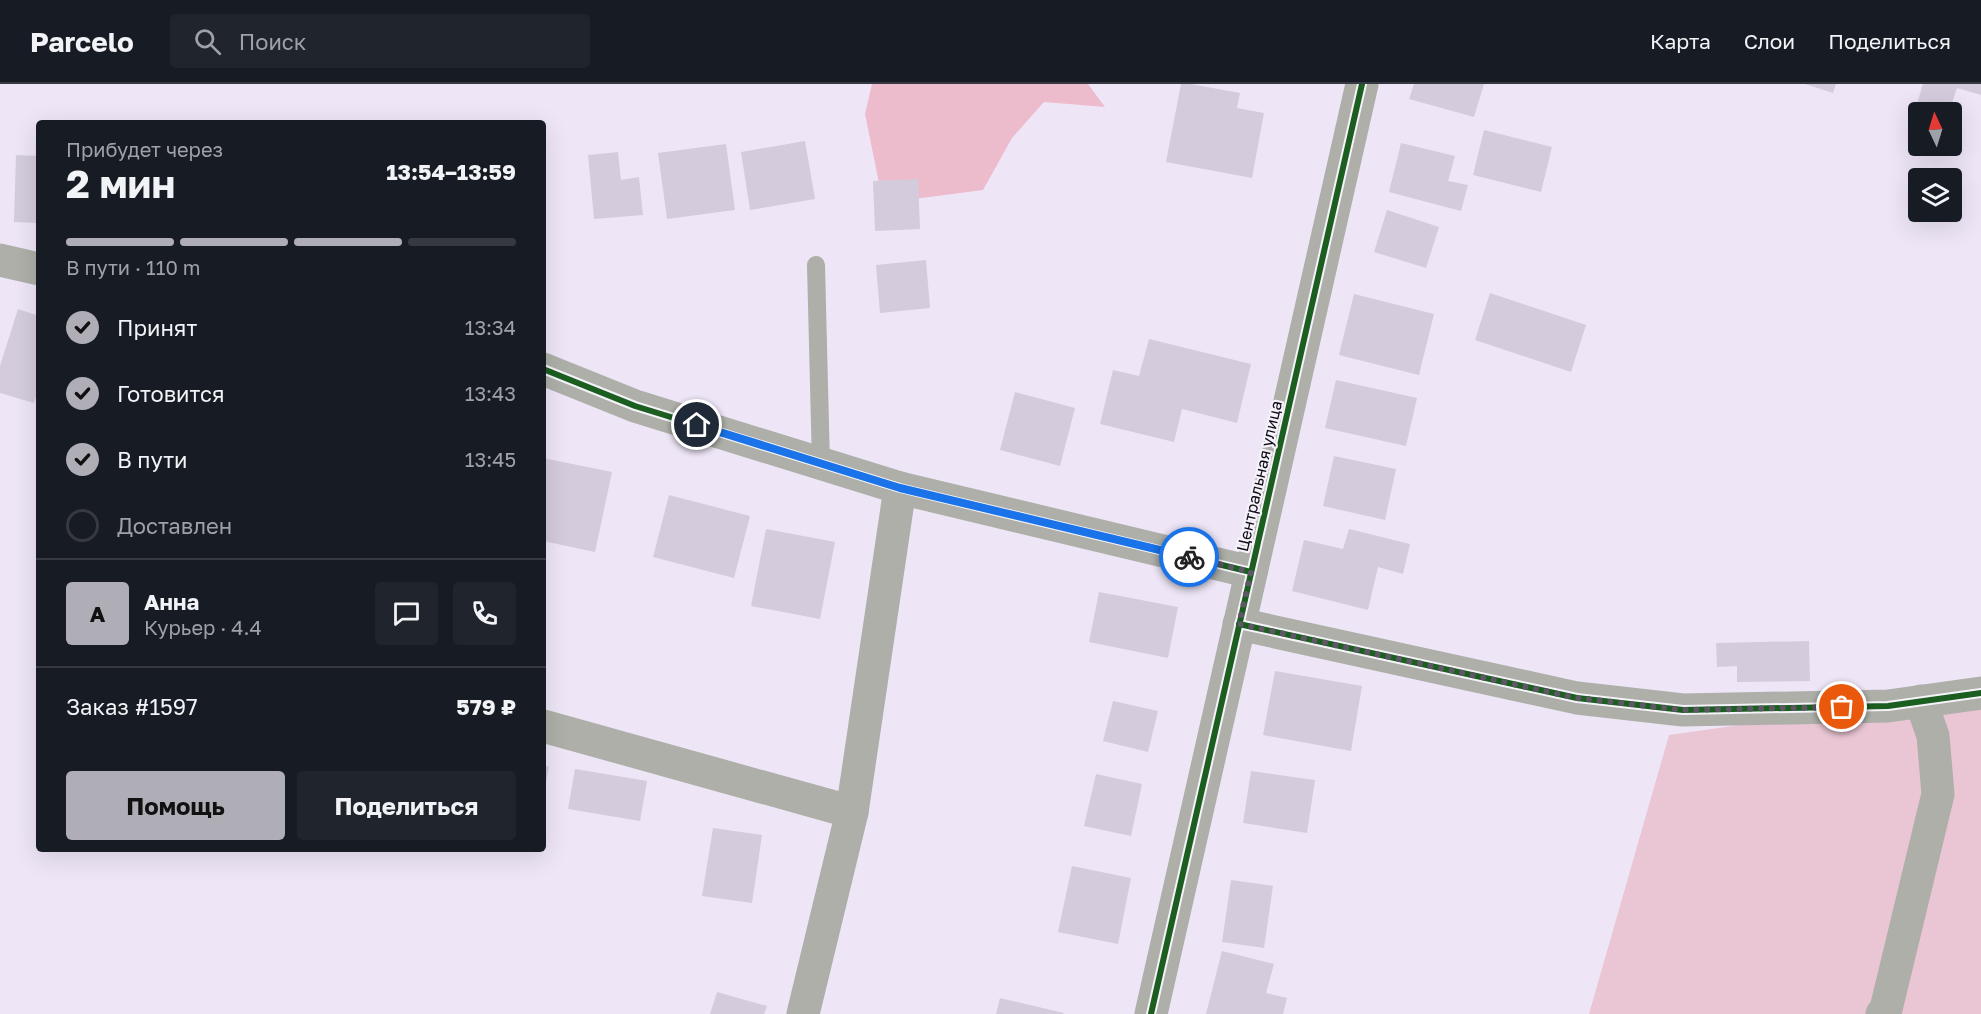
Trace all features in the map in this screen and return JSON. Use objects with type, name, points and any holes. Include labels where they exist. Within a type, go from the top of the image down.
[{"type":"street","name":"Центральная улица","points":[[1151,1014],[1362,84]]},
{"type":"street","points":[[0,260],[36,268]]},
{"type":"street","points":[[546,370],[635,406],[900,488],[1251,572]]},
{"type":"street","points":[[803,1014],[852,812],[900,488]]},
{"type":"street","points":[[1239,624],[1577,698],[1683,710],[1888,706],[1981,693]]},
{"type":"street","points":[[1881,1014],[1886,1008],[1938,794],[1933,735],[1921,701]]},
{"type":"street","points":[[546,727],[852,812]]},
{"type":"lane","points":[[816,265],[821,464]]},
{"type":"shaded area","points":[[872,84],[1088,84],[1105,107],[1044,102],[1012,138],[983,190],[883,203],[865,114]]},
{"type":"shaded area","points":[[1981,691],[1981,1014],[1589,1014],[1669,735]]},
{"type":"building","points":[[1181,84],[1240,93],[1237,108],[1264,113],[1252,178],[1166,162]]},
{"type":"building","points":[[1414,84],[1484,84],[1474,117],[1409,99]]},
{"type":"building","points":[[1805,84],[1836,84],[1833,93]]},
{"type":"building","points":[[1923,84],[1981,84],[1981,95],[1957,88],[1952,102],[1918,102]]},
{"type":"building","points":[[1484,130],[1552,147],[1541,192],[1473,175]]},
{"type":"building","points":[[805,141],[815,199],[750,210],[741,152]]},
{"type":"building","points":[[1401,143],[1455,156],[1448,181],[1468,185],[1461,211],[1389,192]]},
{"type":"building","points":[[726,144],[735,210],[667,219],[658,153]]},
{"type":"building","points":[[618,152],[621,180],[639,177],[643,215],[594,219],[588,155]]},
{"type":"building","points":[[16,155],[36,156],[36,223],[14,222]]},
{"type":"building","points":[[918,179],[920,229],[875,231],[873,181]]},
{"type":"building","points":[[1387,210],[1439,227],[1426,268],[1374,252]]},
{"type":"building","points":[[926,260],[930,308],[880,313],[876,265]]},
{"type":"building","points":[[1490,293],[1586,325],[1571,372],[1475,340]]},
{"type":"building","points":[[1354,294],[1434,314],[1419,375],[1339,355]]},
{"type":"building","points":[[18,309],[36,315],[36,397],[34,403],[0,393],[0,366]]},
{"type":"building","points":[[1149,339],[1251,364],[1237,423],[1182,409],[1174,442],[1100,424],[1113,370],[1139,376]]},
{"type":"building","points":[[1336,380],[1417,398],[1406,446],[1325,428]]},
{"type":"building","points":[[1015,392],[1075,408],[1060,466],[1000,450]]},
{"type":"building","points":[[1334,456],[1396,469],[1385,520],[1323,506]]},
{"type":"building","points":[[546,459],[612,472],[595,552],[546,542]]},
{"type":"building","points":[[669,495],[750,516],[734,578],[653,557]]},
{"type":"building","points":[[766,529],[835,542],[820,619],[751,606]]},
{"type":"building","points":[[1349,529],[1410,544],[1403,574],[1378,567],[1368,610],[1292,591],[1304,540],[1343,549]]},
{"type":"building","points":[[1099,592],[1178,607],[1168,658],[1089,642]]},
{"type":"building","points":[[1809,641],[1810,681],[1737,682],[1737,666],[1717,667],[1716,643]]},
{"type":"building","points":[[1275,671],[1362,686],[1351,751],[1263,735]]},
{"type":"building","points":[[1113,701],[1158,711],[1148,752],[1103,741]]},
{"type":"building","points":[[546,766],[549,767],[546,781]]},
{"type":"building","points":[[575,769],[647,781],[640,821],[568,809]]},
{"type":"building","points":[[1251,771],[1315,780],[1307,833],[1243,823]]},
{"type":"building","points":[[1096,774],[1142,784],[1131,836],[1084,826]]},
{"type":"building","points":[[713,828],[762,835],[752,903],[702,896]]},
{"type":"building","points":[[1072,866],[1131,878],[1118,944],[1058,932]]},
{"type":"building","points":[[1231,880],[1273,886],[1264,948],[1222,942]]},
{"type":"building","points":[[1222,951],[1274,964],[1266,993],[1287,998],[1283,1014],[1206,1014]]},
{"type":"building","points":[[717,992],[767,1006],[764,1014],[710,1014]]},
{"type":"building","points":[[1000,998],[1064,1013],[996,1014]]},
{"type":"cycle path","points":[[1151,1014],[1362,84]]},
{"type":"cycle path","points":[[546,370],[635,406],[900,488],[1251,572]]},
{"type":"cycle path","points":[[1239,624],[1577,698],[1683,710],[1888,706],[1981,693]]},
{"type":"way so far","points":[[1189,557],[1251,572],[1239,624],[1577,698],[1683,710],[1842,707]]},
{"type":"route","points":[[697,425],[900,488],[1189,557]]}]
